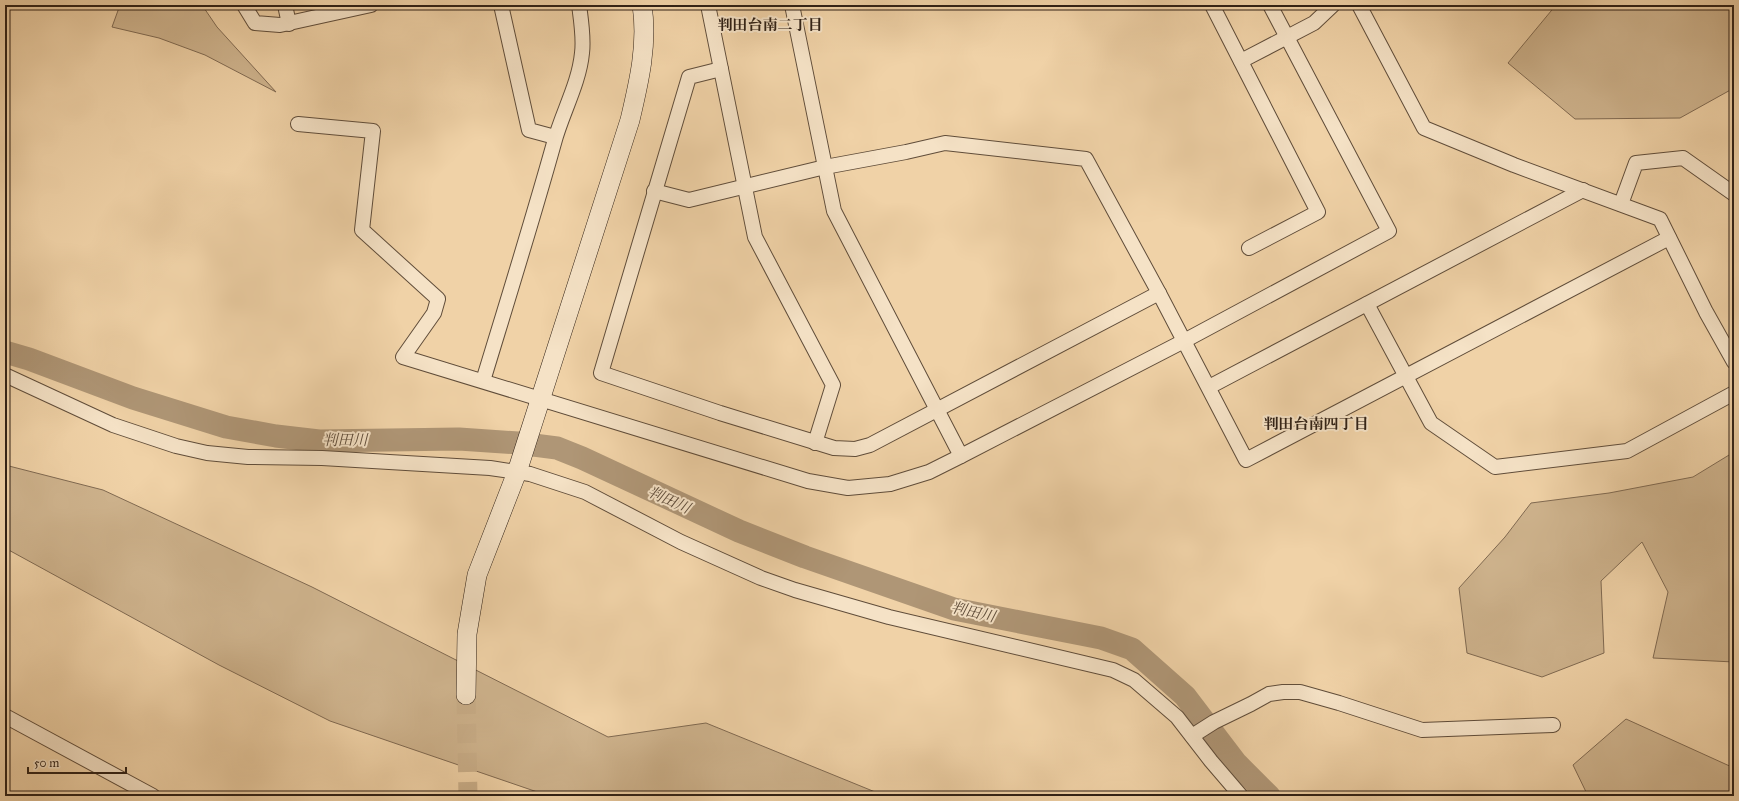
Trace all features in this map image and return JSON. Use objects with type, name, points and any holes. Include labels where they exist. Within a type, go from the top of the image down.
[{"type":"street","points":[[244,5],[255,23],[266,25],[289,24],[339,8],[371,5]]},
{"type":"street","points":[[285,5],[289,24]]},
{"type":"street","points":[[501,5],[529,130],[555,137]]},
{"type":"street","points":[[483,381],[534,215],[555,137],[575,85],[582,53],[581,23],[578,5]]},
{"type":"street","points":[[466,695],[467,634],[477,575],[519,467],[630,120],[641,71],[645,25],[642,5]]},
{"type":"street","points":[[708,5],[755,237],[833,385],[815,443]]},
{"type":"street","points":[[792,5],[834,211],[961,456]]},
{"type":"street","points":[[1212,5],[1318,212],[1249,248]]},
{"type":"street","points":[[298,124],[373,131],[362,230],[438,299],[434,313],[403,357],[808,481],[848,488],[890,484],[929,472],[961,456],[1184,341],[1390,231],[1270,5]]},
{"type":"street","points":[[1241,61],[1314,23],[1333,5]]},
{"type":"street","points":[[1359,5],[1424,128],[1514,165],[1660,219],[1706,312],[1734,362]]},
{"type":"street","points":[[721,69],[689,77],[601,373],[815,443],[834,448],[856,449],[870,445],[1159,294]]},
{"type":"street","points":[[654,191],[689,200],[825,167],[906,152],[945,142],[1086,159],[1209,387],[1246,460],[1669,238]]},
{"type":"street","points":[[1621,204],[1636,163],[1683,158],[1734,194]]},
{"type":"street","points":[[1209,387],[1583,190]]},
{"type":"street","points":[[1367,304],[1431,423],[1495,467],[1627,451],[1734,393]]},
{"type":"street","points":[[5,375],[113,425],[176,446],[207,453],[248,457],[322,458],[490,468],[519,467],[544,478],[584,492],[681,542],[761,578],[795,590],[889,617],[1113,670],[1134,680],[1196,733],[1211,761],[1241,796]]},
{"type":"street","points":[[1196,733],[1214,722],[1269,694],[1283,692],[1300,692],[1331,700],[1422,730],[1554,725]]},
{"type":"street","points":[[5,716],[153,796]]},
{"type":"shaded area","points":[[120,5],[202,5],[217,27],[276,92],[205,55],[159,38],[112,27]]},
{"type":"shaded area","points":[[1556,5],[1734,5],[1734,88],[1680,118],[1575,119],[1508,63]]},
{"type":"shaded area","points":[[1734,452],[1734,662],[1653,658],[1668,592],[1642,542],[1601,581],[1604,653],[1542,677],[1467,653],[1459,588],[1505,537],[1531,503],[1609,493],[1693,477]]},
{"type":"shaded area","points":[[5,465],[103,490],[312,587],[608,737],[706,723],[885,796],[549,796],[330,721],[219,665],[5,548]]},
{"type":"shaded area","points":[[1626,719],[1734,768],[1734,796],[1588,796],[1573,765]]},
{"type":"waterway","name":"判田川","points":[[5,352],[29,359],[133,398],[226,427],[276,436],[319,441],[459,439],[518,443],[557,448],[582,458],[739,531],[805,557],[954,609],[1101,638],[1132,649],[1185,696],[1236,763],[1269,796]]},
{"type":"tunnel","points":[[466,695],[468,796]]},
{"type":"district","name":"判田台南二丁目","points":[[770,25]]},
{"type":"district","name":"判田台南四丁目","points":[[1316,424]]}]
